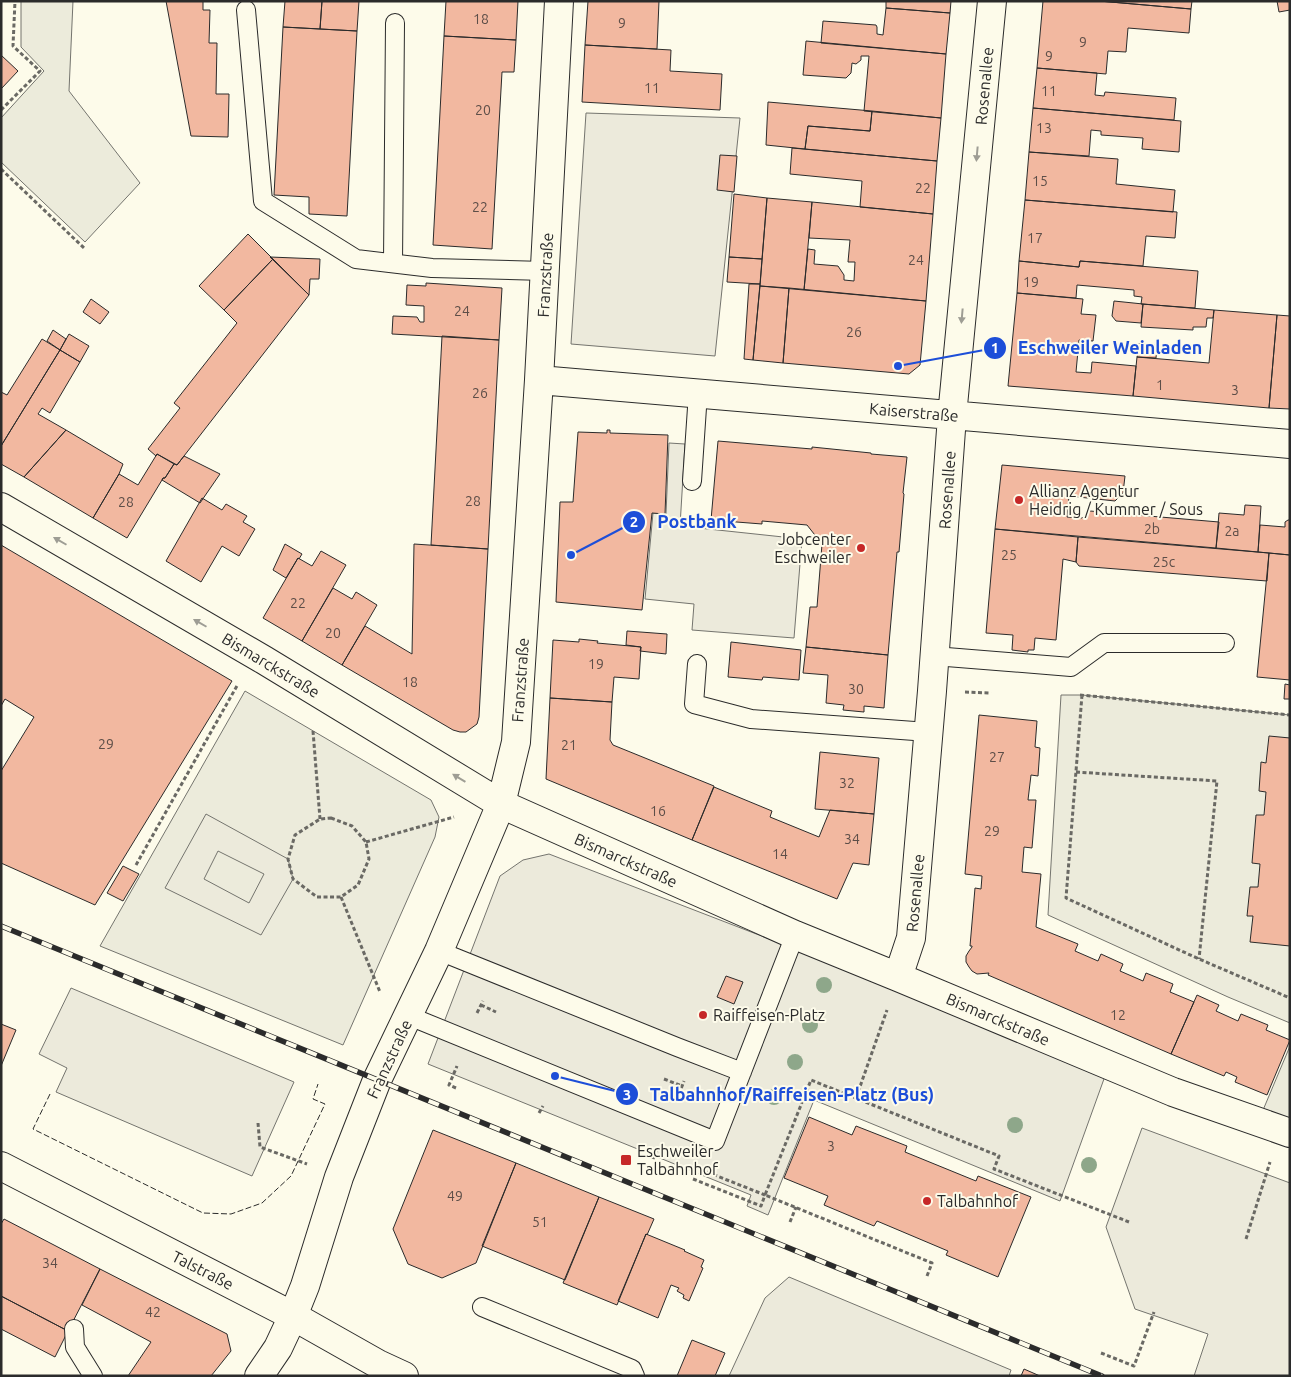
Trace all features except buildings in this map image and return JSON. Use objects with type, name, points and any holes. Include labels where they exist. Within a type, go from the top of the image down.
[{"type":"street","name":"Franzstraße","points":[[259,1376],[278,1348],[293,1316],[305,1286],[339,1177],[377,1080],[439,951],[501,804],[516,742],[539,380],[559,1]]},
{"type":"street","name":"Rosenallee","points":[[898,977],[911,938],[932,691],[952,416],[992,1]]},
{"type":"street","name":"Kaiserstraße","points":[[539,380],[1290,444]]},
{"type":"street","name":"Bismarckstraße","points":[[1,507],[254,655],[501,804],[795,935],[1173,1092],[1285,1132]]},
{"type":"street","name":"Talstraße","points":[[1,1166],[293,1316],[378,1364],[404,1376]]},
{"type":"lane","points":[[246,10],[263,201],[356,259],[432,268],[545,271]]},
{"type":"lane","points":[[393,263],[395,23]]},
{"type":"lane","points":[[692,481],[698,393]]},
{"type":"lane","points":[[934,656],[1071,668],[1104,643],[1225,643]]},
{"type":"lane","points":[[697,664],[694,704],[751,719],[928,732]]},
{"type":"lane","points":[[403,1027],[715,1141],[795,935]]},
{"type":"lane","points":[[439,951],[742,1072]]},
{"type":"lane","points":[[482,1307],[632,1370],[635,1376]]},
{"type":"lane","points":[[74,1329],[75,1347],[93,1376]]},
{"type":"path","points":[[1,110],[40,71],[13,46],[15,1]]},
{"type":"path","points":[[1,169],[84,248]]},
{"type":"path","points":[[136,864],[254,655]]},
{"type":"path","points":[[309,688],[320,819]]},
{"type":"path","points":[[932,691],[992,693]]},
{"type":"path","points":[[1075,695],[1290,715]]},
{"type":"path","points":[[1082,695],[1066,898],[1290,998]]},
{"type":"path","points":[[1076,772],[1216,781],[1199,959]]},
{"type":"path","points":[[366,842],[501,804]]},
{"type":"path","points":[[331,818],[352,826],[366,842],[369,859],[358,885],[341,897],[317,897],[293,879],[288,859],[295,835],[320,819],[331,818]]},
{"type":"path","points":[[341,897],[403,1027]]},
{"type":"path","points":[[856,1098],[898,977]]},
{"type":"path","points":[[481,1005],[496,1012]]},
{"type":"path","points":[[664,1079],[682,1086]]},
{"type":"path","points":[[693,1179],[761,1206],[811,1080],[999,1156],[994,1168],[1129,1222]]},
{"type":"path","points":[[452,1086],[456,1088]]},
{"type":"path","points":[[539,1113],[543,1106]]},
{"type":"path","points":[[258,1123],[260,1147],[339,1177]]},
{"type":"path","points":[[1246,1238],[1285,1132]]},
{"type":"path","points":[[653,1160],[656,1151],[664,1154]]},
{"type":"path","points":[[696,1167],[932,1262],[927,1276]]},
{"type":"path","points":[[790,1222],[796,1207]]},
{"type":"path","points":[[1101,1353],[1134,1366],[1154,1312]]},
{"type":"shaded area","points":[[21,1],[73,1],[69,91],[140,183],[85,242],[1,162],[1,118],[44,71],[21,47]]},
{"type":"shaded area","points":[[586,113],[740,118],[715,356],[571,344]]},
{"type":"shaded area","points":[[669,443],[685,444],[680,526],[802,539],[794,638],[692,630],[694,604],[645,599],[653,513],[666,514]]},
{"type":"shaded area","points":[[245,691],[431,800],[439,817],[435,837],[343,1045],[100,946]]},
{"type":"shaded area","points":[[1061,695],[1082,695],[1290,715],[1290,1023],[1228,997],[1048,915]]},
{"type":"shaded area","points":[[206,814],[288,859],[293,879],[261,935],[165,888]],"holes":[[[218,851],[264,874],[249,903],[204,879]]]},
{"type":"shaded area","name":"Raiffeisen-Platz","points":[[549,854],[790,947],[1109,1065],[1060,1201],[814,1100],[768,1215],[747,1206],[751,1195],[428,1064],[500,876],[523,860]]},
{"type":"shaded area","points":[[71,988],[294,1082],[252,1176],[56,1092],[67,1068],[39,1054]]},
{"type":"shaded area","points":[[1290,1046],[1290,1133],[1258,1122]]},
{"type":"shaded area","points":[[1142,1128],[1290,1183],[1290,1376],[1194,1376],[1208,1334],[1135,1309],[1106,1227]]},
{"type":"shaded area","points":[[789,1277],[1011,1370],[1009,1376],[729,1376],[765,1298]]},
{"type":"railway","points":[[1,926],[1102,1376]]},
{"type":"fence","points":[[50,1094],[33,1129],[203,1213],[231,1214],[262,1203],[291,1176],[325,1104],[313,1099],[318,1084]]},
{"type":"place","name":"Eschweiler Weinladen","points":[[898,366]]},
{"type":"place","name":"Allianz Agentur Heidrig / Kummer / Sous","points":[[1019,500]]},
{"type":"place","name":"Jobcenter Eschweiler","points":[[861,548]]},
{"type":"place","name":"Postbank","points":[[571,555]]},
{"type":"place","name":"Raiffeisen-Platz","points":[[703,1015]]},
{"type":"place","name":"Talbahnhof/Raiffeisen-Platz (Bus)","points":[[555,1076]]},
{"type":"place","name":"Eschweiler Talbahnhof","points":[[626,1160]]},
{"type":"place","name":"Talbahnhof","points":[[927,1201]]}]
